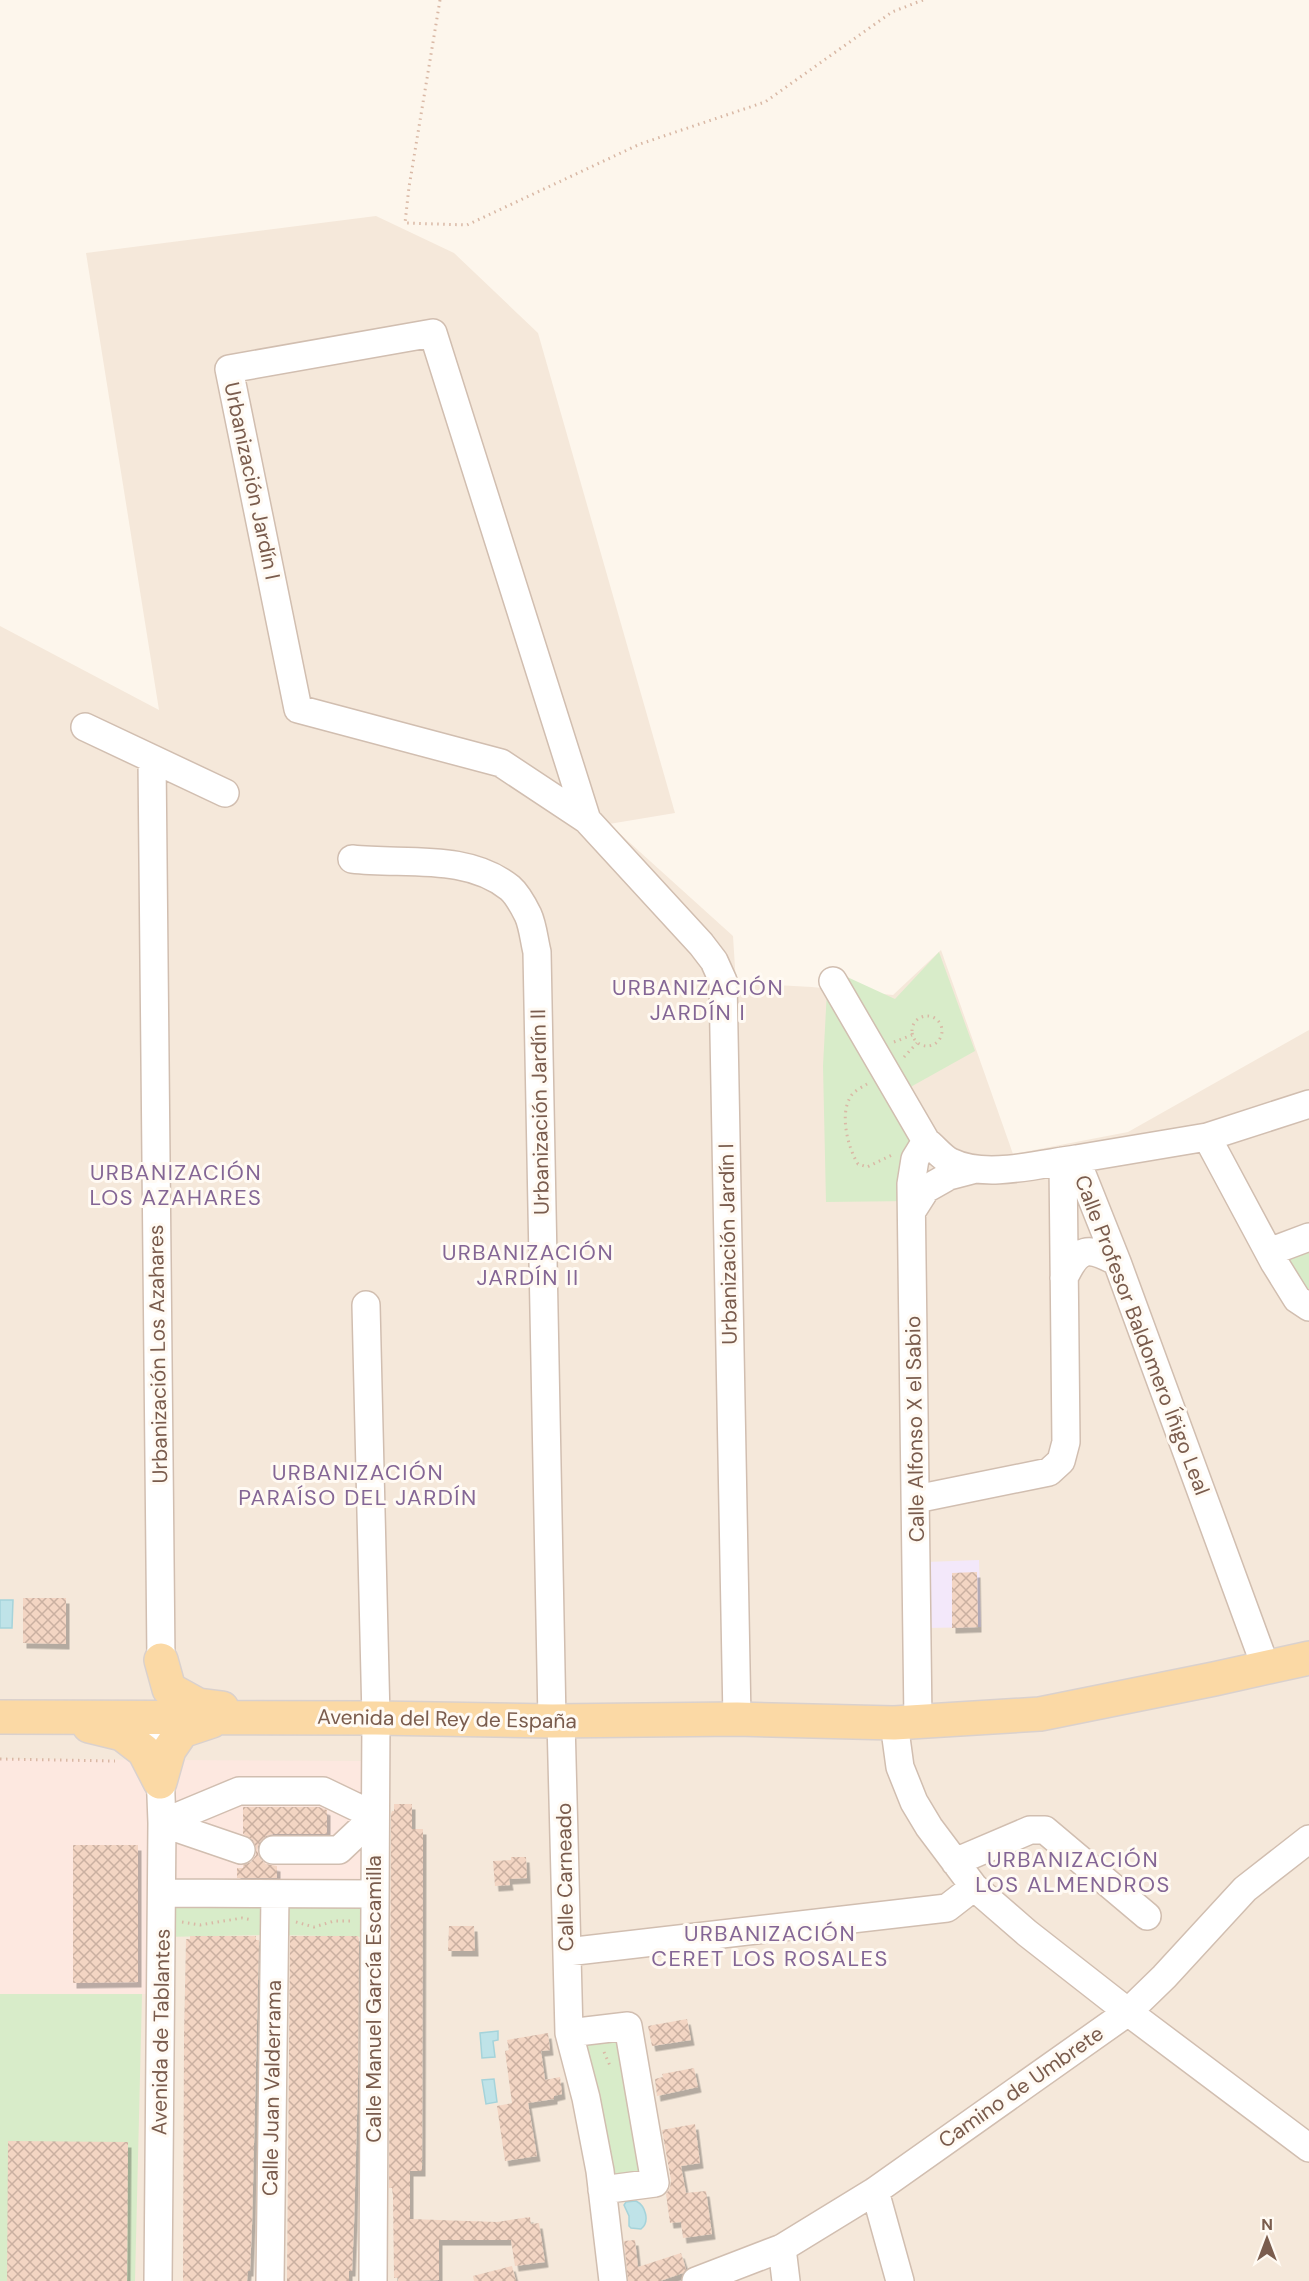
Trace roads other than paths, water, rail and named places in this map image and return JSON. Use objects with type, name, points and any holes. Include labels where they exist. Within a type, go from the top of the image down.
[{"type":"main road","name":"Avenida del Rey de España","points":[[9,1715],[125,1718],[557,1721],[737,1719],[906,1722],[1040,1714],[1309,1658]]},
{"type":"main road","points":[[125,1718],[150,1700],[161,1660]]},
{"type":"main road","points":[[161,1660],[169,1689],[198,1705],[286,1718]]},
{"type":"main road","points":[[9,1715],[81,1724],[122,1734],[144,1751],[143,1771]]},
{"type":"main road","points":[[143,1771],[169,1750],[182,1731],[222,1718]]},
{"type":"street","name":"Urbanización Jardín I","points":[[587,820],[434,333],[229,369],[298,709],[501,763],[587,820],[701,944],[714,961],[723,981],[737,1719]]},
{"type":"street","points":[[85,727],[225,793]]},
{"type":"street","name":"Urbanización Los Azahares","points":[[152,759],[161,1660]]},
{"type":"street","name":"Urbanización Jardín II","points":[[352,859],[445,864],[480,870],[511,889],[529,918],[537,952],[557,1721]]},
{"type":"street","name":"Calle Profesor Baldomero Íñigo Leal","points":[[833,981],[885,1071],[920,1150],[972,1170],[994,1170],[1069,1160],[1117,1262],[1266,1668]]},
{"type":"street","points":[[916,1499],[1049,1472],[1061,1461],[1066,1442],[1064,1278],[1069,1160],[1207,1137],[1309,1104]]},
{"type":"street","points":[[1207,1137],[1297,1299],[1309,1308]]},
{"type":"street","name":"Calle Alfonso X el Sabio","points":[[920,1150],[911,1184],[916,1499],[906,1722],[900,1767],[914,1802],[929,1827],[974,1887],[1027,1933],[1128,2012],[1309,2148]]},
{"type":"street","points":[[912,1211],[926,1189],[950,1176],[972,1170]]},
{"type":"street","points":[[1269,1252],[1309,1237]]},
{"type":"street","points":[[1064,1278],[1073,1259],[1086,1252],[1098,1252],[1117,1262]]},
{"type":"street","points":[[366,1305],[376,1718]]},
{"type":"street","name":"Avenida de Tablantes","points":[[158,1718],[143,1771],[162,1823],[158,2281]]},
{"type":"street","name":"Calle Manuel García Escamilla","points":[[373,2281],[376,1718]]},
{"type":"street","name":"Calle Carneado","points":[[557,1721],[567,1952],[613,2281]]},
{"type":"street","points":[[162,1823],[239,1791],[323,1791],[375,1816],[339,1850],[273,1850]]},
{"type":"street","points":[[162,1823],[241,1850]]},
{"type":"street","points":[[955,1862],[1030,1830],[1045,1830],[1147,1916]]},
{"type":"street","name":"Camino de Umbrete","points":[[696,2281],[782,2248],[875,2191],[1128,2012],[1164,1977],[1245,1889],[1309,1839]]},
{"type":"street","points":[[567,1952],[947,1908],[974,1887]]},
{"type":"street","points":[[162,1893],[374,1894]]},
{"type":"street","name":"Calle Juan Valderrama","points":[[270,2281],[274,1895]]},
{"type":"street","points":[[579,2032],[628,2026],[655,2183],[602,2190]]},
{"type":"street","points":[[875,2191],[900,2281]]},
{"type":"street","points":[[782,2248],[786,2281]]},
{"type":"water","points":[[0,1600],[13,1600],[12,1628],[0,1628]]},
{"type":"water","points":[[498,2031],[498,2040],[493,2041],[495,2057],[482,2058],[480,2033]]},
{"type":"water","points":[[494,2079],[497,2102],[486,2104],[482,2080]]},
{"type":"water","points":[[636,2201],[646,2214],[644,2226],[641,2229],[629,2226],[629,2216],[624,2205],[626,2202]]},
{"type":"district","name":"URBANIZACIÓN JARDÍN I","points":[[698,1000]]},
{"type":"district","name":"URBANIZACIÓN LOS AZAHARES","points":[[176,1184]]},
{"type":"district","name":"URBANIZACIÓN JARDÍN II","points":[[528,1264]]},
{"type":"district","name":"URBANIZACIÓN PARAÍSO DEL JARDÍN","points":[[358,1484]]},
{"type":"district","name":"URBANIZACIÓN LOS ALMENDROS","points":[[1073,1872]]},
{"type":"district","name":"URBANIZACIÓN CERET LOS ROSALES","points":[[770,1946]]}]
